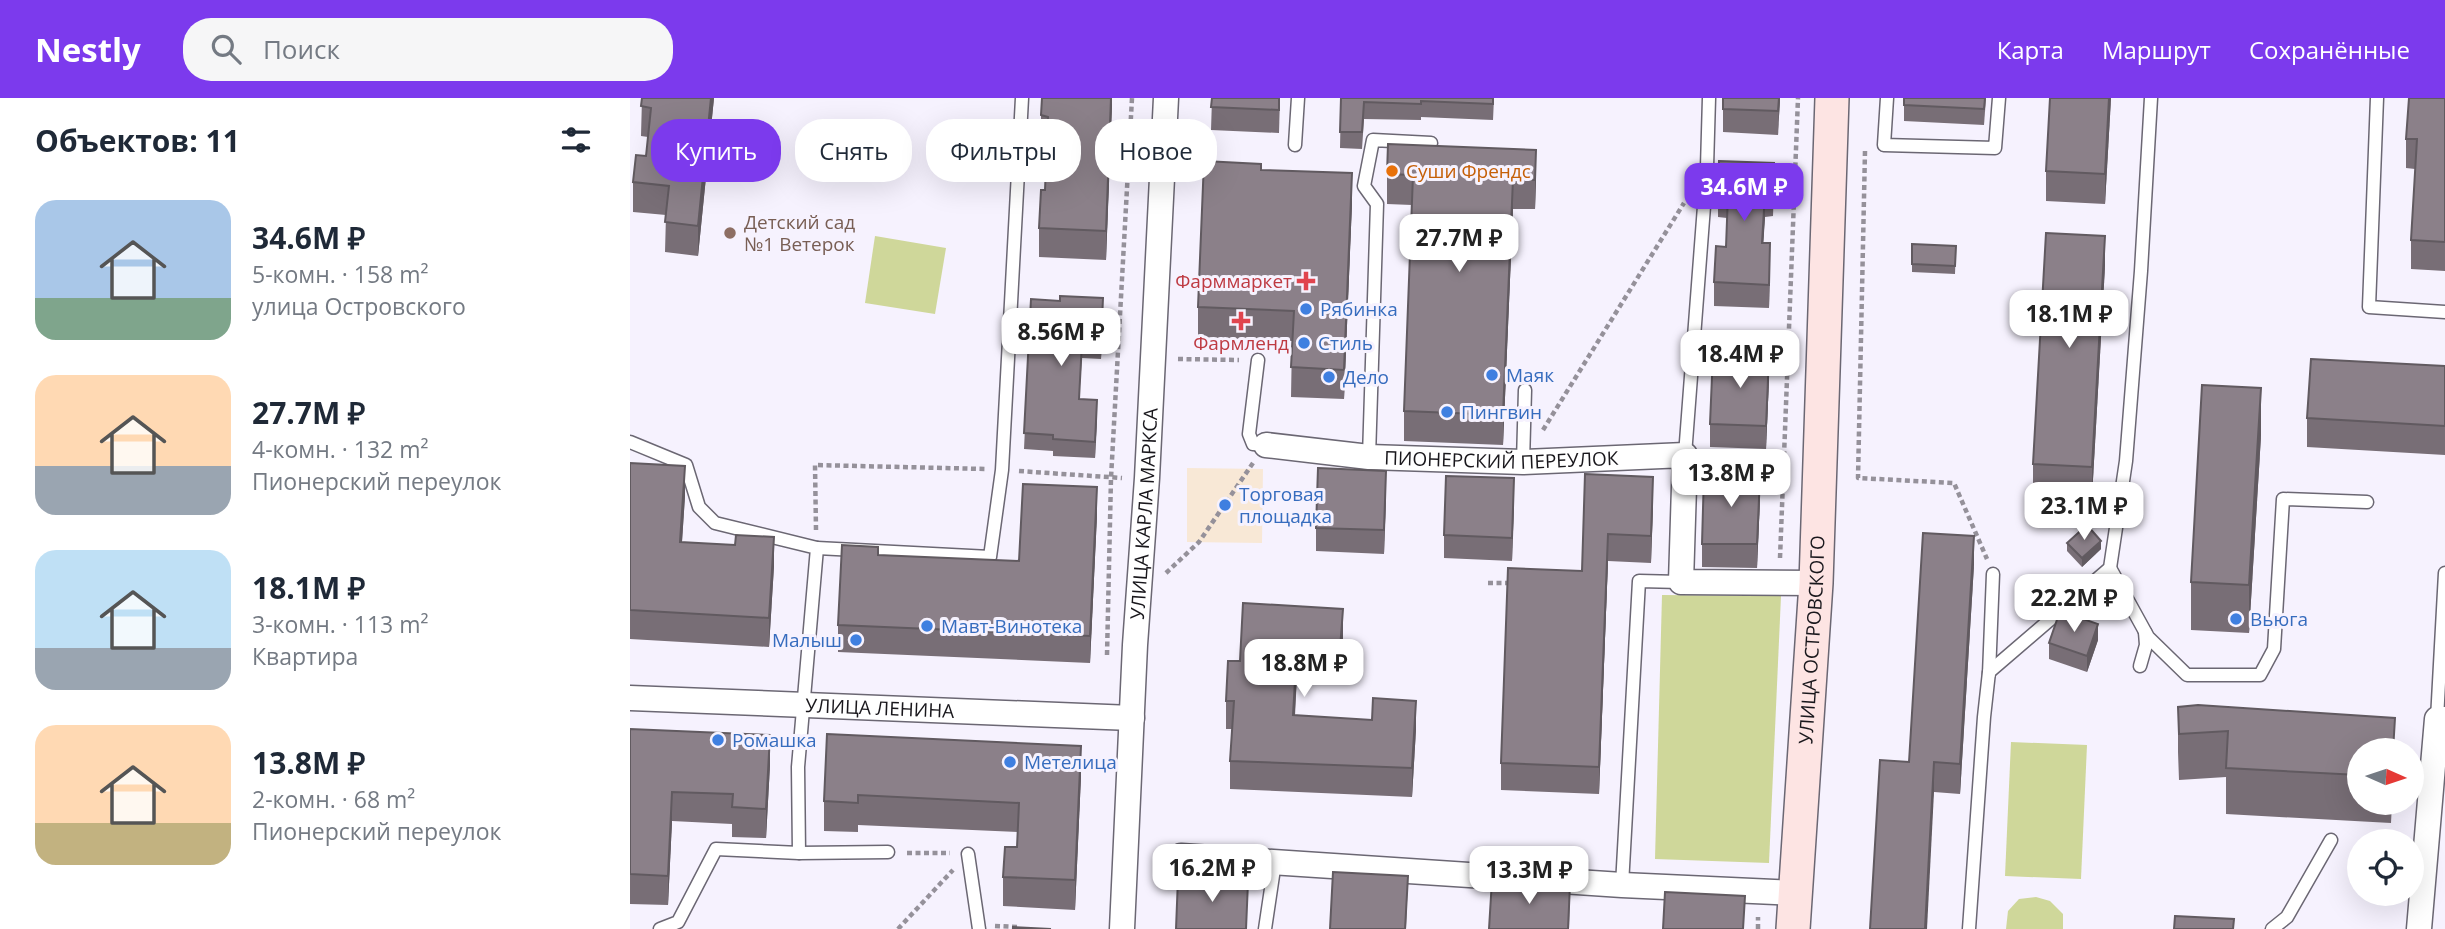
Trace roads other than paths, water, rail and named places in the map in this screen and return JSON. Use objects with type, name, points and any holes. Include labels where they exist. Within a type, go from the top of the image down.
[{"type":"street","name":"УЛИЦА КАРЛА МАРКСА","points":[[1122,929],[1166,98]]},
{"type":"street","name":"УЛИЦА ОСТРОВСКОГО","points":[[1793,929],[1816,583],[1832,98]]},
{"type":"street","name":"ПИОНЕРСКИЙ ПЕРЕУЛОК","points":[[1254,445],[1370,457],[1523,462],[1685,455]]},
{"type":"street","points":[[1685,455],[1681,582],[1816,583]]},
{"type":"street","name":"УЛИЦА ЛЕНИНА","points":[[630,698],[1132,718]]},
{"type":"street","points":[[2419,929],[2441,719]]},
{"type":"street","points":[[1181,856],[1622,885],[1794,893]]},
{"type":"lane","points":[[630,442],[685,465],[699,507],[715,523],[817,548],[990,557],[1002,470],[1022,98]]},
{"type":"lane","points":[[1295,145],[1298,98]]},
{"type":"lane","points":[[1685,455],[1707,167],[1709,98]]},
{"type":"lane","points":[[1887,98],[1884,145],[1996,148],[1999,98]]},
{"type":"lane","points":[[2151,98],[2127,447],[2110,568],[2145,632],[2187,675],[2260,675],[2274,649],[2283,499],[2367,502]]},
{"type":"lane","points":[[2377,98],[2369,307],[2445,312]]},
{"type":"lane","points":[[1370,457],[1377,204],[1364,186],[1373,140],[1431,143]]},
{"type":"lane","points":[[1254,445],[1250,434],[1258,360]]},
{"type":"lane","points":[[1523,462],[1525,390]]},
{"type":"lane","points":[[799,853],[798,767],[817,548]]},
{"type":"lane","points":[[1989,674],[2110,568]]},
{"type":"lane","points":[[2441,719],[2445,573]]},
{"type":"lane","points":[[1969,929],[1989,674],[1993,574]]},
{"type":"lane","points":[[1622,885],[1639,581],[1681,582]]},
{"type":"lane","points":[[2140,666],[2146,645],[2145,632]]},
{"type":"lane","points":[[2272,929],[2287,917],[2331,840]]},
{"type":"lane","points":[[660,929],[678,922],[716,849],[799,853],[888,852]]},
{"type":"lane","points":[[968,854],[979,927]]},
{"type":"lane","points":[[1265,929],[1275,862]]},
{"type":"place","name":"Суши Френдс","points":[[1392,171]]},
{"type":"place","name":"Детский сад №1 Ветерок","points":[[730,233]]},
{"type":"place","name":"Фарммаркет","points":[[1306,281]]},
{"type":"place","name":"Рябинка","points":[[1306,309]]},
{"type":"place","name":"Фармленд","points":[[1241,321]]},
{"type":"place","name":"Стиль","points":[[1304,343]]},
{"type":"place","name":"Маяк","points":[[1492,375]]},
{"type":"place","name":"Дело","points":[[1329,377]]},
{"type":"place","name":"Пингвин","points":[[1447,412]]},
{"type":"place","name":"Торговая площадка","points":[[1225,505]]},
{"type":"place","name":"Вьюга","points":[[2236,619]]},
{"type":"place","name":"Мавт-Винотека","points":[[927,626]]},
{"type":"place","name":"Малыш","points":[[856,640]]},
{"type":"place","name":"Ромашка","points":[[718,740]]},
{"type":"place","name":"Метелица","points":[[1010,762]]}]
